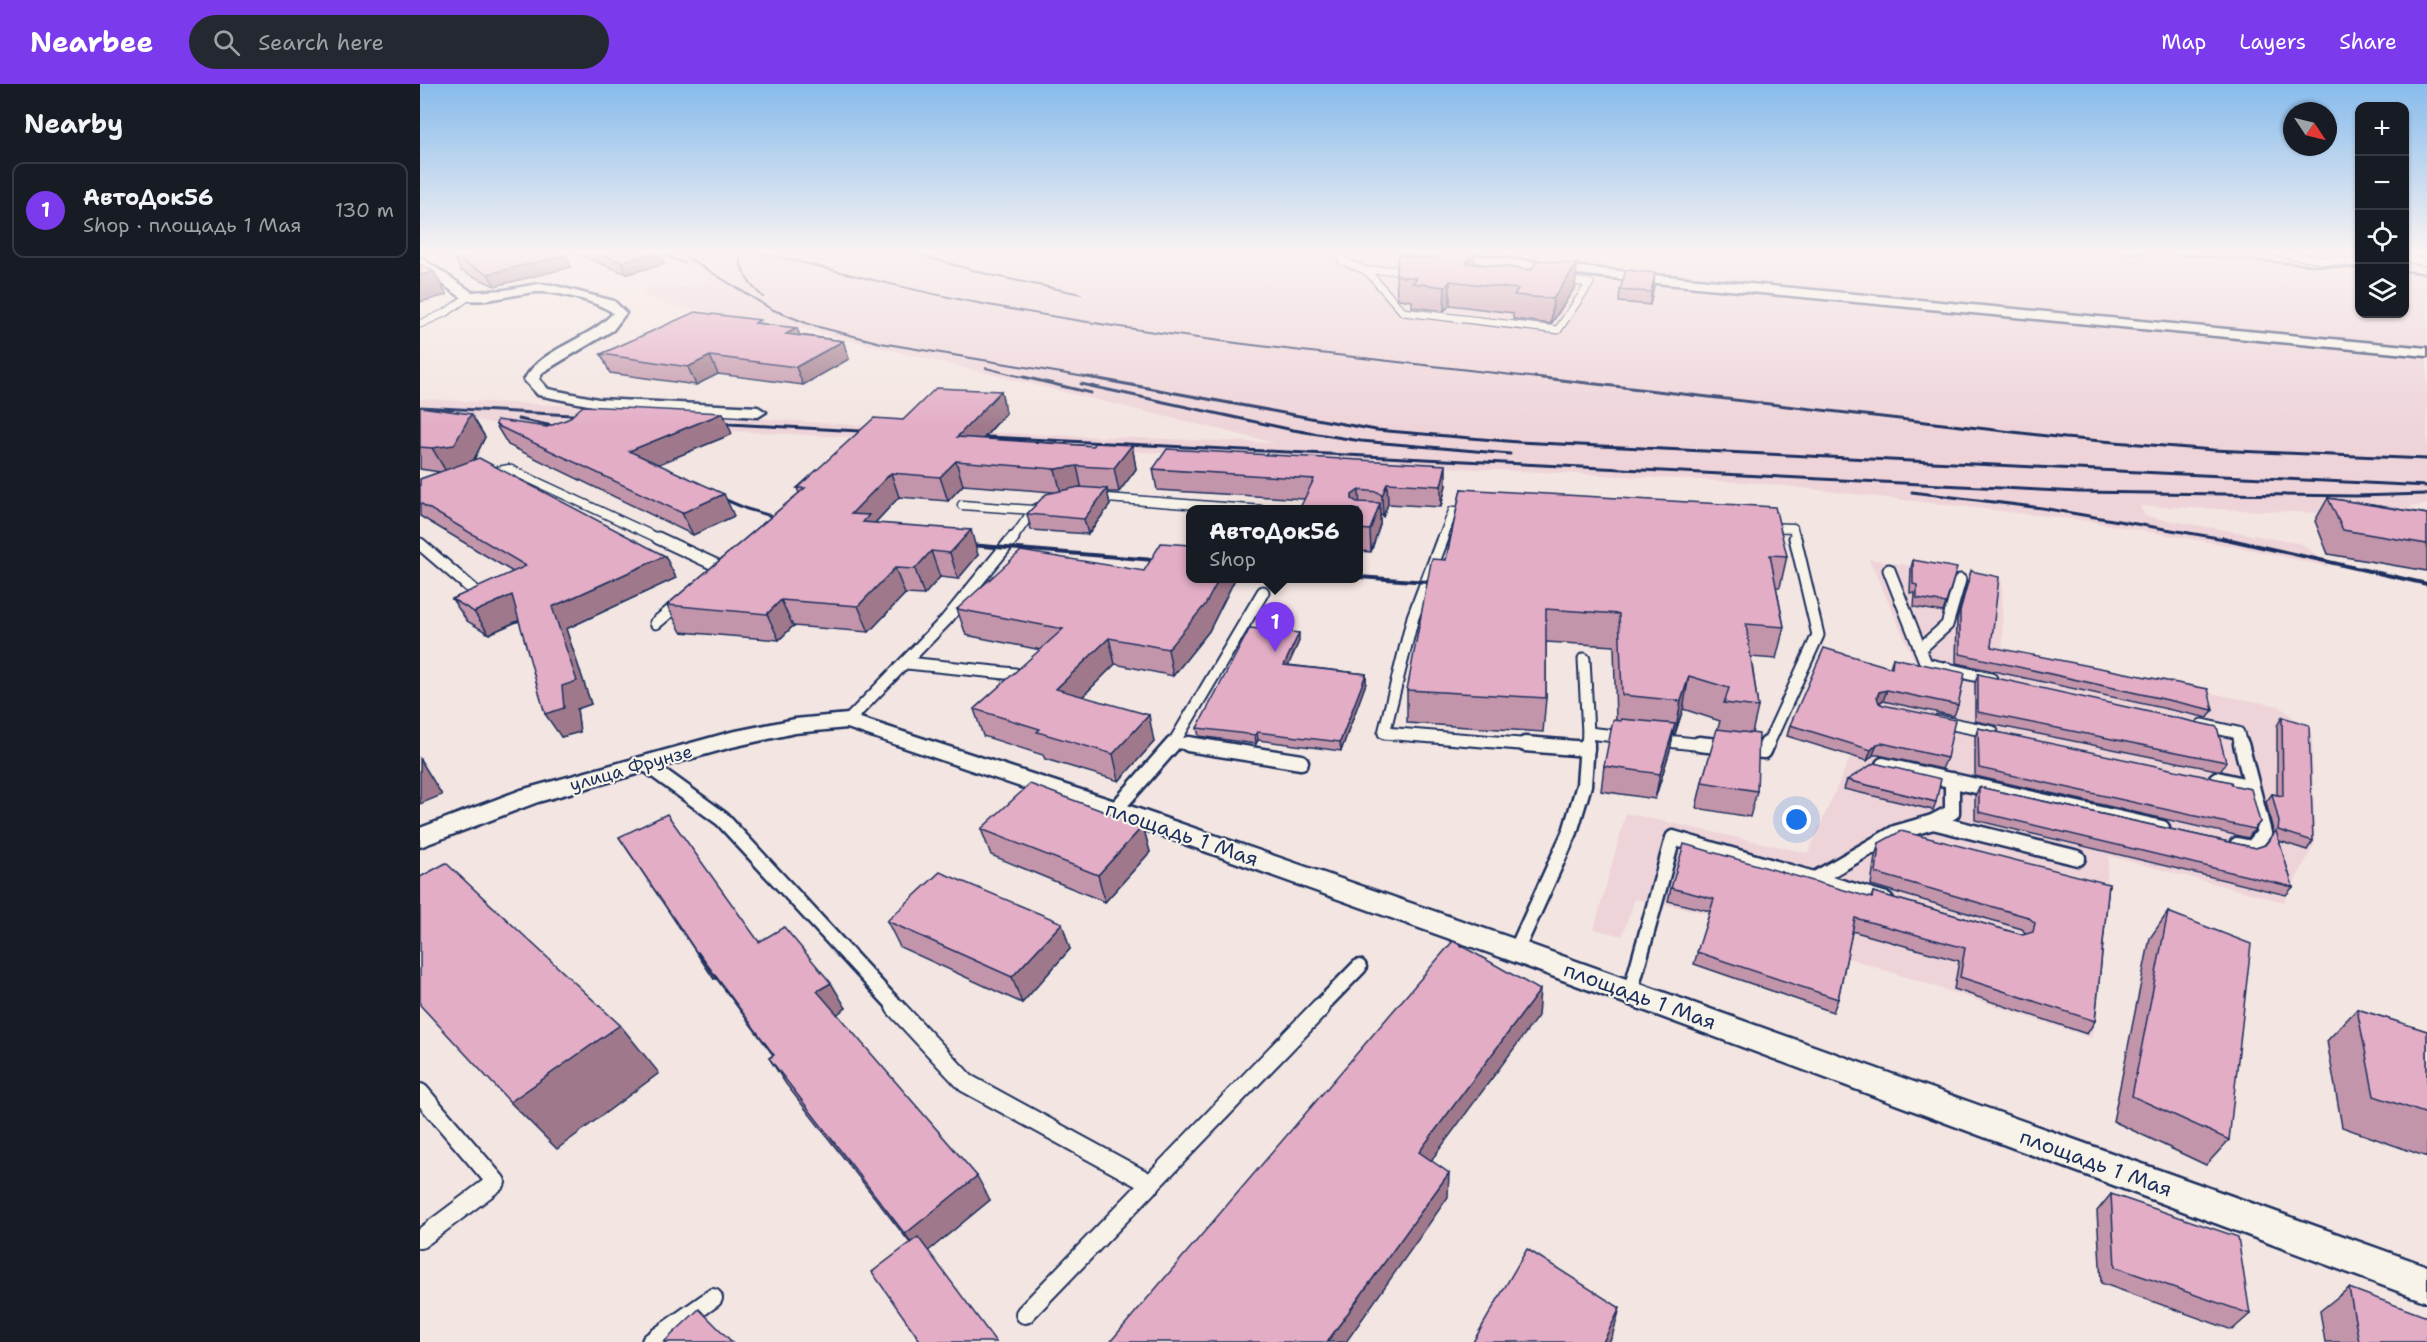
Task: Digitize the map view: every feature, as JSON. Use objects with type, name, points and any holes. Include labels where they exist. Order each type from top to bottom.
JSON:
[{"type":"street","points":[[616,310],[620,313],[608,327],[537,369],[531,380],[543,392],[598,403],[758,412]]},
{"type":"street","points":[[1981,310],[2427,352]]},
{"type":"street","name":"улица Фрунзе","points":[[420,838],[530,796],[731,740],[795,726],[848,721]]},
{"type":"street","name":"площадь 1 Мая","points":[[848,721],[1115,810],[1516,951],[2427,1284]]},
{"type":"lane","points":[[420,324],[450,310]]},
{"type":"lane","points":[[1401,310],[1403,312],[1558,330],[1572,310]]},
{"type":"lane","points":[[476,475],[509,469],[720,567]]},
{"type":"lane","points":[[1082,496],[1198,505]]},
{"type":"lane","points":[[962,505],[1033,510],[1054,500]]},
{"type":"lane","points":[[848,721],[908,663],[1007,548],[1033,510]]},
{"type":"lane","points":[[1488,513],[1453,511],[1413,617],[1384,733],[1587,749]]},
{"type":"lane","points":[[1588,733],[1764,751],[1818,635],[1792,528],[1757,526]]},
{"type":"lane","points":[[420,544],[487,602]]},
{"type":"lane","points":[[1889,570],[1926,664],[2007,682]]},
{"type":"lane","points":[[1920,649],[1947,625],[1960,580]]},
{"type":"lane","points":[[1115,810],[1175,742],[1263,592]]},
{"type":"lane","points":[[656,623],[688,596]]},
{"type":"lane","points":[[1516,951],[1570,832],[1584,785],[1588,733],[1584,658]]},
{"type":"lane","points":[[908,663],[1015,674]]},
{"type":"lane","points":[[1928,719],[2009,736]]},
{"type":"lane","points":[[2192,723],[2238,733],[2264,833],[2252,848],[2229,843]]},
{"type":"lane","points":[[1175,742],[1301,762]]},
{"type":"lane","points":[[646,764],[722,819],[966,1083],[1151,1184]]},
{"type":"lane","points":[[1876,764],[2172,830]]},
{"type":"lane","points":[[2206,777],[2252,787]]},
{"type":"lane","points":[[1815,879],[1895,833],[1934,822],[1952,812],[1952,780]]},
{"type":"lane","points":[[1934,822],[2078,858]]},
{"type":"lane","points":[[1895,833],[1917,839]]},
{"type":"lane","points":[[1630,993],[1673,838],[1905,905]]},
{"type":"lane","points":[[1025,1314],[1359,966]]},
{"type":"lane","points":[[420,1093],[496,1182],[420,1239]]},
{"type":"lane","points":[[651,1342],[713,1298]]},
{"type":"shaded area","points":[[698,310],[2355,310],[2355,318],[2409,318],[2409,310],[2427,310],[2427,505],[2410,506],[2423,517],[2140,506],[2145,516],[2303,544],[2329,567],[2248,549],[2087,521],[1757,483],[592,424],[568,438],[477,420],[420,417],[420,399],[602,407],[924,430],[1275,443],[803,329]]},
{"type":"shaded area","points":[[1869,559],[2002,580],[2003,654],[2279,706],[2312,733],[2315,843],[2284,902],[2109,856],[2092,1038],[1716,915],[1635,899],[1622,936],[1594,929],[1626,813],[1808,853],[1892,662],[1914,660]]},
{"type":"building","points":[[695,312],[760,320],[755,323],[797,328],[786,334],[843,341],[796,367],[710,356],[688,367],[601,354]]},
{"type":"building","points":[[936,388],[1001,391],[957,437],[1093,446],[1094,443],[1132,445],[1114,468],[1077,466],[1055,469],[956,461],[940,477],[891,473],[851,514],[869,515],[863,522],[971,530],[950,553],[931,551],[915,569],[895,568],[858,606],[781,600],[767,614],[667,605],[805,488],[797,488],[874,418],[903,420]]},
{"type":"building","points":[[583,406],[723,413],[629,451],[724,494],[682,513],[496,425],[497,420],[547,427],[568,419]]},
{"type":"building","points":[[420,407],[471,414],[454,445],[420,447]]},
{"type":"building","points":[[1167,449],[1446,465],[1441,486],[1387,483],[1382,496],[1378,492],[1359,490],[1352,495],[1352,499],[1357,502],[1380,503],[1370,530],[1363,529],[1363,505],[1301,505],[1314,479],[1153,469]]},
{"type":"building","points":[[479,458],[665,556],[552,607],[577,681],[562,686],[564,708],[545,714],[512,595],[474,612],[452,599],[526,566],[420,503],[420,479]]},
{"type":"building","points":[[1079,487],[1107,489],[1084,519],[1027,514],[1046,494]]},
{"type":"building","points":[[1461,489],[1775,507],[1787,556],[1770,555],[1784,627],[1746,624],[1758,707],[1724,703],[1729,688],[1689,676],[1681,701],[1622,695],[1619,614],[1546,609],[1546,698],[1407,690],[1431,562],[1432,559],[1446,560]]},
{"type":"building","points":[[2328,498],[2427,514],[2427,544],[2343,530]]},
{"type":"building","points":[[1161,543],[1186,545],[1186,583],[1217,583],[1205,605],[1168,649],[1109,638],[1056,689],[1149,715],[1113,754],[1037,732],[1040,729],[974,709],[1063,629],[957,609],[1021,551],[1144,571]]},
{"type":"building","points":[[1913,560],[1957,568],[1946,603],[1917,598],[1917,585],[1913,584]]},
{"type":"building","points":[[1971,571],[1999,577],[1991,647],[2208,689],[2213,710],[1960,654],[1960,611]]},
{"type":"building","points":[[1250,628],[1299,633],[1284,665],[1366,674],[1340,742],[1257,732],[1255,735],[1197,728]]},
{"type":"building","points":[[1824,648],[1892,668],[1893,658],[1965,673],[1958,705],[1887,690],[1879,692],[1877,697],[1879,703],[1883,705],[1955,720],[1947,758],[1882,743],[1877,744],[1871,750],[1790,725]]},
{"type":"building","points":[[1978,674],[2217,727],[2226,762],[1978,712]]},
{"type":"building","points":[[2282,717],[2309,725],[2313,841],[2278,830],[2279,822],[2272,794],[2283,796]]},
{"type":"building","points":[[1621,719],[1675,724],[1660,774],[1604,766],[1613,720],[1621,721]]},
{"type":"building","points":[[1978,728],[2231,782],[2232,785],[2251,789],[2260,822],[2254,829],[1979,768]]},
{"type":"building","points":[[1717,729],[1759,734],[1757,791],[1702,782]]},
{"type":"building","points":[[1874,763],[1941,779],[1936,802],[1847,780]]},
{"type":"building","points":[[1030,784],[1143,826],[1098,875],[981,829]]},
{"type":"building","points":[[1979,787],[2256,848],[2265,845],[2276,831],[2293,887],[1979,812]]},
{"type":"building","points":[[667,814],[759,942],[784,927],[831,983],[817,991],[977,1176],[905,1234],[769,1058],[774,1055],[697,953],[619,837]]},
{"type":"building","points":[[1901,831],[2109,884],[2095,1021],[1960,977],[1965,948],[1855,918],[1838,999],[1697,952],[1714,899],[1671,888],[1684,844],[1872,898],[1873,892],[2023,935],[2033,932],[2035,923],[2028,917],[1876,873],[1879,843]]},
{"type":"building","points":[[446,863],[620,1025],[510,1102],[420,1005],[420,877]]},
{"type":"building","points":[[940,872],[1062,923],[1012,977],[887,921]]},
{"type":"building","points":[[2168,912],[2251,944],[2229,1140],[2132,1096]]},
{"type":"building","points":[[1453,941],[1540,990],[1419,1152],[1449,1173],[1327,1342],[1110,1342]]},
{"type":"building","points":[[2357,1009],[2427,1031],[2427,1114],[2374,1096]]},
{"type":"building","points":[[2111,1194],[2238,1237],[2250,1314],[2115,1267]]},
{"type":"building","points":[[918,1237],[996,1342],[921,1342],[872,1272]]},
{"type":"building","points":[[1527,1249],[1620,1308],[1603,1342],[1473,1342]]},
{"type":"building","points":[[2349,1288],[2427,1317],[2427,1342],[2359,1342]]},
{"type":"building","points":[[699,1309],[732,1342],[664,1342]]},
{"type":"railway","points":[[773,310],[811,325],[881,343],[1097,379]]},
{"type":"railway","points":[[1015,310],[1191,337],[1548,379]]},
{"type":"railway","points":[[986,368],[1030,379]]},
{"type":"railway","points":[[1024,377],[1091,393]]},
{"type":"railway","points":[[1088,377],[1376,430],[1518,442],[2427,486]]},
{"type":"railway","points":[[1535,377],[2065,438],[2213,450],[2427,459]]},
{"type":"railway","points":[[1081,384],[1293,430],[1361,441],[1510,454]]},
{"type":"railway","points":[[420,407],[591,416]]},
{"type":"railway","points":[[518,419],[568,429]]},
{"type":"railway","points":[[711,423],[878,432]]},
{"type":"railway","points":[[968,436],[2079,492],[2356,496],[2427,494]]},
{"type":"railway","points":[[1912,492],[2042,508],[2230,540]]},
{"type":"railway","points":[[712,494],[747,509],[789,521]]},
{"type":"railway","points":[[2222,538],[2427,584]]},
{"type":"railway","points":[[958,544],[1186,563]]},
{"type":"railway","points":[[1363,577],[1442,583]]},
{"type":"place","name":"АвтоДок56","points":[[1275,652]]}]
